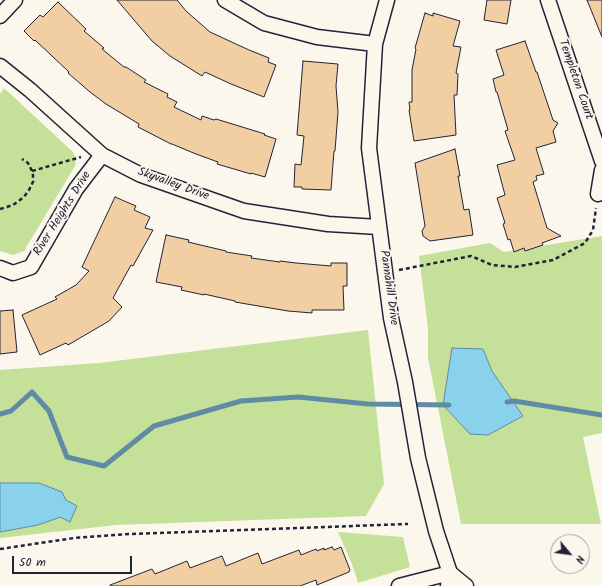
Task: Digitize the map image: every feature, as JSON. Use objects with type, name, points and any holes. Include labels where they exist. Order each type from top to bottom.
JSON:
[{"type":"street","points":[[0,16],[15,0]]},
{"type":"street","points":[[224,0],[264,22],[317,37],[375,44]]},
{"type":"street","name":"Pannahill Drive","points":[[387,0],[375,44],[369,148],[390,318],[405,382],[418,458],[449,579],[466,586]]},
{"type":"street","name":"Templeton Court","points":[[548,0],[602,161]]},
{"type":"street","name":"Skyvalley Drive","points":[[0,66],[30,90],[102,154],[141,175],[244,211],[328,224],[379,227]]},
{"type":"street","name":"River Heights Drive","points":[[0,268],[13,273],[31,267],[76,189],[102,154]]},
{"type":"street","points":[[598,194],[602,170]]},
{"type":"street","points":[[399,586],[449,579]]},
{"type":"path","points":[[32,171],[81,157],[102,154]]},
{"type":"path","points":[[0,209],[13,205],[24,197],[33,182],[32,171],[28,163],[22,159]]},
{"type":"path","points":[[385,272],[471,256],[492,265],[515,267],[553,260],[585,243],[593,230],[598,194]]},
{"type":"path","points":[[0,549],[74,538],[130,534],[408,524]]},
{"type":"green space","points":[[4,88],[72,151],[76,161],[75,166],[24,251],[13,255],[0,251],[0,94]]},
{"type":"green space","points":[[602,236],[602,433],[583,437],[601,524],[461,524],[428,358],[428,329],[419,256],[490,243],[504,252]]},
{"type":"green space","points":[[368,330],[384,484],[366,516],[116,525],[0,538],[0,370],[99,363]]},
{"type":"green space","points":[[338,532],[403,537],[410,567],[358,583],[352,564]]},
{"type":"water","points":[[452,348],[483,349],[492,371],[523,416],[488,435],[470,434],[443,405]]},
{"type":"water","points":[[0,483],[39,483],[62,492],[66,500],[77,506],[70,522],[60,517],[38,525],[0,532]]},
{"type":"building","points":[[117,0],[177,0],[186,11],[210,32],[269,58],[268,62],[276,65],[264,97],[205,72],[202,76],[170,56],[152,41]]},
{"type":"building","points":[[487,0],[511,0],[507,24],[484,20]]},
{"type":"building","points":[[587,0],[602,0],[602,37]]},
{"type":"building","points":[[58,2],[86,29],[84,31],[104,48],[102,49],[124,67],[146,80],[144,82],[168,94],[167,97],[177,102],[174,107],[201,120],[202,116],[214,120],[216,119],[265,134],[264,135],[276,139],[265,177],[217,164],[218,162],[171,144],[138,127],[139,124],[106,104],[90,92],[24,31],[40,15],[43,17]]},
{"type":"building","points":[[425,13],[433,16],[433,13],[460,21],[453,46],[461,47],[456,73],[458,74],[457,95],[454,95],[456,135],[414,141],[409,102],[412,102],[412,70],[415,48]]},
{"type":"building","points":[[525,41],[553,120],[558,123],[553,131],[556,142],[536,148],[544,174],[536,176],[537,180],[533,182],[547,228],[561,236],[542,243],[543,245],[525,251],[524,248],[514,252],[510,239],[508,240],[503,224],[505,223],[497,198],[505,195],[497,165],[515,160],[505,131],[508,130],[493,79],[504,75],[496,50]]},
{"type":"building","points":[[303,61],[338,64],[336,86],[338,112],[331,190],[302,189],[302,187],[294,187],[295,164],[301,165],[304,136],[297,135]]},
{"type":"building","points":[[455,149],[464,210],[469,209],[473,235],[430,241],[423,236],[422,231],[425,226],[415,163]]},
{"type":"building","points":[[115,197],[136,206],[134,210],[150,217],[145,228],[153,230],[133,266],[131,265],[113,298],[122,307],[109,321],[68,345],[66,343],[40,355],[22,315],[57,299],[55,297],[76,285],[89,271],[82,267]]},
{"type":"building","points":[[166,235],[189,240],[188,242],[226,252],[252,256],[251,258],[331,266],[331,263],[347,263],[347,286],[343,286],[344,310],[312,310],[312,313],[288,311],[235,302],[181,290],[182,287],[156,282]]},
{"type":"building","points":[[13,310],[17,352],[0,354],[0,311]]},
{"type":"building","points":[[332,547],[334,550],[341,547],[350,570],[349,572],[317,585],[316,580],[300,586],[110,586],[152,569],[155,574],[187,561],[190,568],[222,556],[226,566],[258,553],[262,564],[299,550],[301,555],[316,549],[317,551]]},
{"type":"waterway","points":[[0,414],[11,411],[32,392],[49,411],[67,457],[104,466],[154,426],[241,401],[298,397],[368,404],[449,405]]},
{"type":"waterway","points":[[507,402],[514,401],[602,415]]}]
